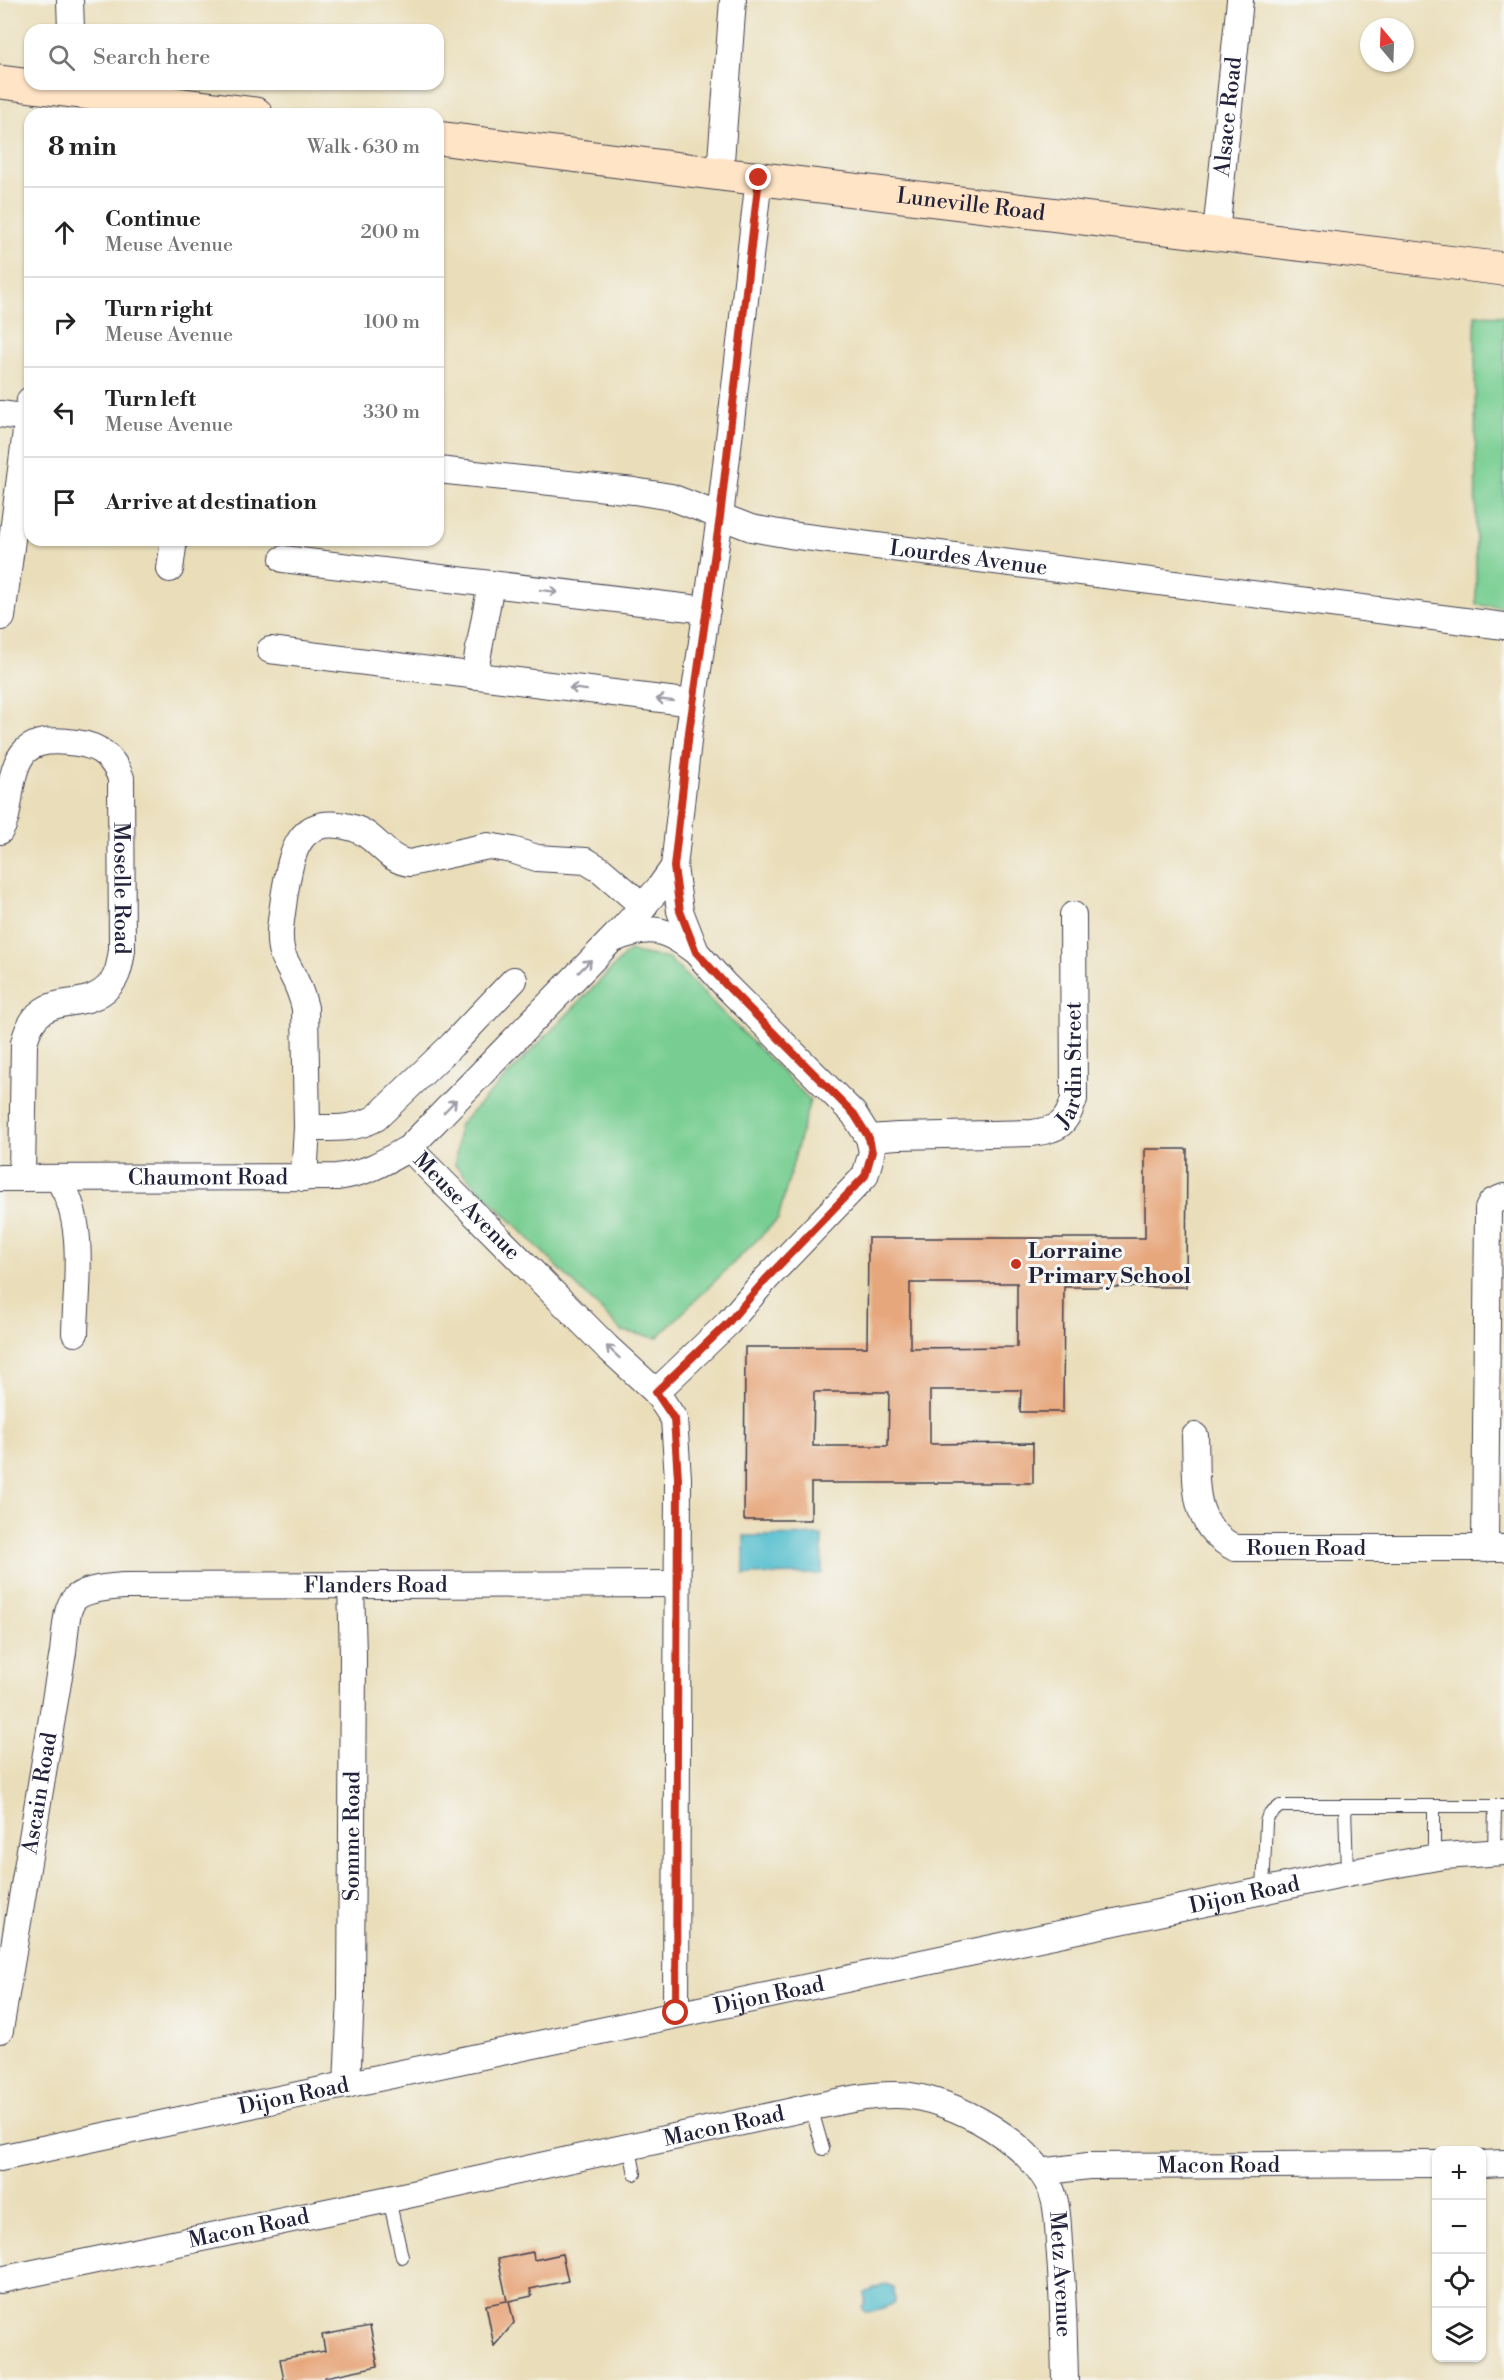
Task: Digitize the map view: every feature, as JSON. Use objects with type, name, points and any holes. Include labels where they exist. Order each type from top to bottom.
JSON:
[{"type":"street","points":[[70,0],[71,24]]},
{"type":"street","points":[[720,174],[733,0]]},
{"type":"street","name":"Alsace Road","points":[[1216,233],[1240,0]]},
{"type":"street","points":[[0,82],[24,84]]},
{"type":"street","points":[[92,90],[206,108]]},
{"type":"street","name":"Luneville Road","points":[[444,139],[1504,269]]},
{"type":"street","name":"Meuse Avenue","points":[[696,952],[680,911],[674,867],[693,703],[720,517],[759,178]]},
{"type":"street","points":[[0,414],[24,412]]},
{"type":"street","points":[[2,617],[24,450]]},
{"type":"street","name":"Lourdes Avenue","points":[[444,471],[671,497],[751,528],[790,535],[1504,626]]},
{"type":"street","points":[[170,569],[173,546]]},
{"type":"street","points":[[283,560],[707,609]]},
{"type":"street","points":[[474,676],[491,584]]},
{"type":"street","points":[[270,650],[693,703]]},
{"type":"street","name":"Moselle Road","points":[[0,831],[7,816],[13,771],[24,752],[33,744],[64,741],[80,743],[96,747],[115,763],[121,778],[122,950],[119,969],[112,984],[104,991],[93,997],[51,1006],[39,1013],[27,1030],[11,1178]]},
{"type":"street","points":[[304,1178],[307,1128],[305,1008],[300,991],[282,954],[280,943],[289,863],[304,834],[312,827],[331,825],[353,828],[366,833],[400,862],[410,863],[488,846],[512,850],[537,858],[586,861],[601,870],[644,907]]},
{"type":"street","name":"Meuse Avenue","points":[[674,867],[644,907],[409,1148],[607,1347],[656,1392],[674,1419],[678,1478],[676,2013]]},
{"type":"street","name":"Jardin Street","points":[[869,1138],[1032,1134],[1051,1130],[1062,1124],[1070,1113],[1074,1099],[1073,915]]},
{"type":"street","name":"Meuse Avenue","points":[[611,940],[643,929],[662,930],[696,952],[854,1114],[869,1138]]},
{"type":"street","points":[[307,1128],[347,1128],[376,1118],[452,1045],[514,980]]},
{"type":"street","points":[[656,1392],[728,1323],[765,1280],[865,1176],[872,1152],[869,1138]]},
{"type":"street","name":"Chaumont Road","points":[[11,1178],[337,1177],[365,1172],[409,1148]]},
{"type":"street","points":[[58,1179],[67,1192],[74,1219],[75,1333]]},
{"type":"street","points":[[1495,1549],[1488,1209],[1492,1202],[1504,1197]]},
{"type":"street","name":"Rouen Road","points":[[1195,1436],[1198,1497],[1204,1522],[1222,1541],[1235,1548],[1495,1549]]},
{"type":"street","name":"Flanders Road","points":[[78,1594],[96,1588],[123,1586],[676,1584]]},
{"type":"street","name":"Somme Road","points":[[346,2085],[351,1973],[353,1667],[351,1586]]},
{"type":"street","name":"Ascain Road","points":[[0,2031],[63,1653],[68,1608],[78,1594]]},
{"type":"street","name":"Dijon Road","points":[[0,2158],[676,2013],[1347,1873],[1434,1858],[1499,1852]]},
{"type":"street","name":"Macon Road","points":[[0,2280],[389,2199],[811,2107],[898,2094],[927,2098],[953,2107],[996,2130],[1027,2156],[1041,2172],[1088,2166],[1432,2164]]},
{"type":"street","points":[[1486,2164],[1504,2163]]},
{"type":"street","name":"Metz Avenue","points":[[1041,2172],[1055,2201],[1062,2278],[1065,2380]]},
{"type":"lane","points":[[1263,1891],[1268,1816],[1280,1806],[1500,1806],[1499,1852]]},
{"type":"lane","points":[[1345,1806],[1347,1873]]},
{"type":"lane","points":[[1434,1806],[1434,1858]]},
{"type":"lane","points":[[811,2107],[823,2149]]},
{"type":"lane","points":[[629,2145],[635,2174]]},
{"type":"lane","points":[[389,2199],[402,2257]]},
{"type":"green space","points":[[1475,315],[1504,316],[1504,607],[1476,605]]},
{"type":"green space","points":[[629,951],[669,959],[810,1100],[778,1219],[657,1338],[622,1331],[455,1165],[459,1125]]},
{"type":"water","points":[[822,1535],[822,1574],[744,1575],[744,1536]]},
{"type":"water","points":[[886,2284],[894,2287],[895,2303],[873,2312],[865,2312],[862,2307],[865,2304],[865,2293]]},
{"type":"building","points":[[1145,1149],[1187,1149],[1186,1287],[1064,1287],[1063,1412],[1020,1412],[1021,1390],[930,1390],[930,1444],[1033,1443],[1033,1483],[811,1483],[811,1520],[744,1520],[745,1347],[867,1347],[868,1238],[1145,1238]],"holes":[[[910,1283],[1017,1283],[1017,1347],[910,1348]],[[814,1392],[889,1392],[888,1446],[813,1446]]]},
{"type":"building","points":[[533,2252],[534,2260],[562,2254],[568,2281],[530,2289],[532,2296],[509,2301],[514,2323],[494,2346],[486,2305],[507,2301],[498,2259]]},
{"type":"building","points":[[370,2326],[378,2366],[325,2377],[325,2380],[284,2380],[280,2359],[325,2351],[322,2335]]},
{"type":"place","name":"Lorraine Primary School","points":[[1016,1264]]},
{"type":"route","points":[[676,2013],[678,1478],[674,1419],[656,1392],[728,1323],[765,1280],[865,1176],[872,1152],[869,1138],[854,1114],[696,952],[680,911],[676,888],[674,867],[689,732],[720,517],[759,178]]}]
